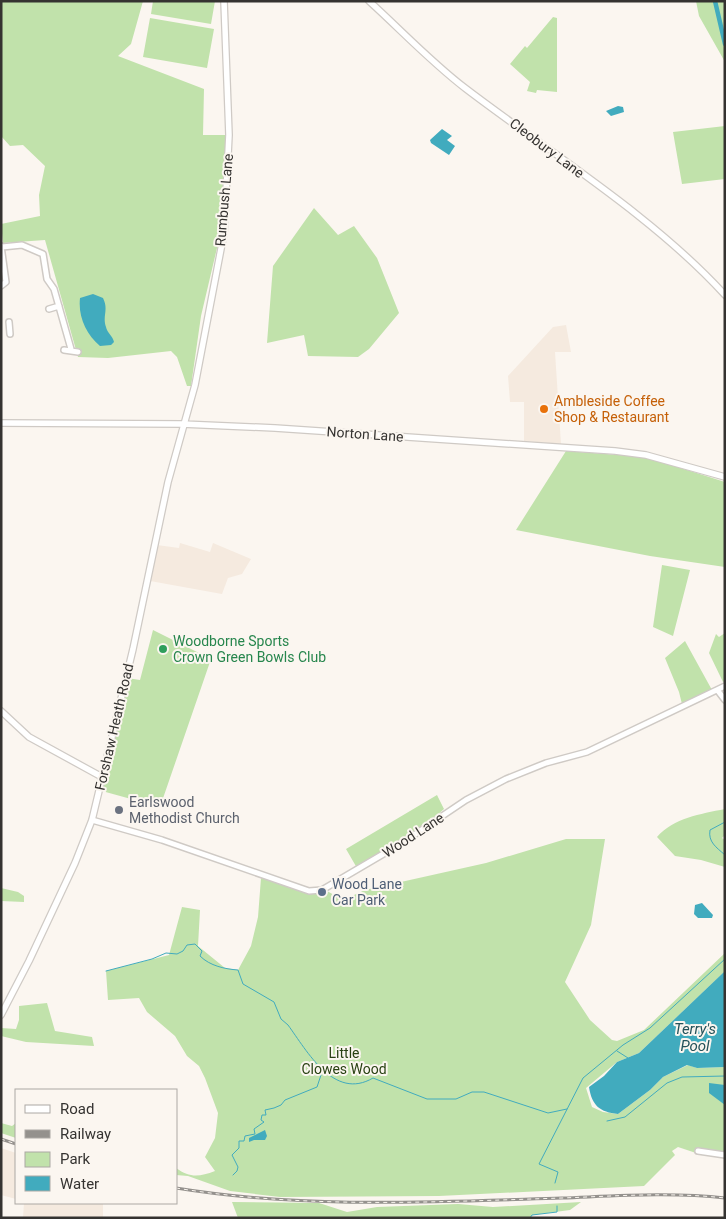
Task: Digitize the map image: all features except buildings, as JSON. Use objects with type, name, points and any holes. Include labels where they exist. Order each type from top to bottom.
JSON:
[{"type":"street","name":"Rumbush Lane","points":[[182,424],[195,385],[224,233],[229,135],[224,1]]},
{"type":"street","name":"Cleobury Lane","points":[[369,1],[464,87],[662,236],[706,274],[725,295]]},
{"type":"street","points":[[1,286],[6,282],[1,247],[22,245],[42,254],[47,279],[54,289],[71,350]]},
{"type":"street","points":[[48,309],[59,306]]},
{"type":"street","points":[[1,328],[9,328]]},
{"type":"street","points":[[64,350],[78,352]]},
{"type":"street","name":"Norton Lane","points":[[1,423],[182,424],[322,431],[615,451],[646,455],[725,477]]},
{"type":"street","name":"Forshaw Heath Road","points":[[1,1014],[29,961],[75,863],[92,820],[182,424]]},
{"type":"street","name":"Wood Lane","points":[[92,820],[162,840],[310,891],[322,890],[402,843],[466,800],[506,779],[546,763],[588,752],[725,686]]},
{"type":"street","points":[[718,691],[725,700]]},
{"type":"street","points":[[1,711],[29,737],[102,777]]},
{"type":"street","points":[[698,1151],[725,1155]]},
{"type":"shaded area","points":[[566,325],[571,352],[555,352],[561,444],[524,441],[524,402],[510,402],[508,376],[553,327]]},
{"type":"shaded area","points":[[180,543],[210,552],[213,543],[251,559],[242,574],[228,578],[222,594],[150,581],[157,545],[179,548]]},
{"type":"shaded area","points":[[1,1148],[15,1153],[15,1199],[1,1195]]},
{"type":"shaded area","points":[[24,1204],[103,1204],[103,1218],[23,1218]]},
{"type":"green space","points":[[1,1],[143,1],[131,44],[118,56],[204,89],[203,135],[226,135],[221,231],[201,316],[191,386],[187,386],[177,357],[171,351],[108,358],[78,357],[45,240],[3,243],[1,224],[40,216],[39,195],[45,166],[23,145],[10,146],[1,136]]},
{"type":"green space","points":[[153,1],[215,1],[211,24],[151,14]]},
{"type":"green space","points":[[696,1],[725,1],[725,62],[699,16]]},
{"type":"green space","points":[[553,17],[557,18],[557,92],[537,90],[536,93],[527,91],[530,82],[510,64],[525,46],[527,48]]},
{"type":"green space","points":[[150,18],[214,29],[207,68],[143,57]]},
{"type":"green space","points":[[725,126],[725,179],[682,184],[673,132]]},
{"type":"green space","points":[[314,208],[338,235],[354,226],[377,258],[399,313],[369,349],[358,357],[308,356],[304,335],[267,343],[273,266]]},
{"type":"green space","points":[[566,451],[646,457],[725,482],[725,567],[650,556],[516,530]]},
{"type":"green space","points":[[662,565],[690,570],[673,636],[653,627]]},
{"type":"green space","points":[[153,630],[211,659],[160,807],[102,791],[127,678],[140,680]]},
{"type":"green space","points":[[725,633],[725,681],[723,682],[709,653],[716,634],[719,637]]},
{"type":"green space","points":[[685,641],[712,690],[682,704],[665,658]]},
{"type":"green space","points":[[437,795],[444,809],[429,822],[357,868],[346,849]]},
{"type":"green space","points":[[725,809],[725,835],[722,838],[725,840],[725,867],[701,860],[675,856],[657,837],[679,821]]},
{"type":"green space","name":"Little Clowes Wood","points":[[566,839],[605,839],[591,925],[565,982],[590,1020],[612,1040],[617,1041],[644,1030],[725,953],[725,971],[722,974],[639,1053],[617,1062],[586,1088],[592,1107],[603,1112],[618,1114],[650,1090],[663,1077],[688,1065],[697,1068],[725,1067],[725,1153],[700,1150],[699,1154],[678,1147],[672,1151],[675,1155],[644,1186],[439,1196],[280,1197],[230,1191],[188,1176],[178,1175],[178,1169],[195,1176],[215,1171],[205,1157],[215,1138],[218,1113],[199,1066],[187,1056],[175,1036],[147,1012],[139,998],[108,1000],[106,971],[169,955],[182,907],[200,910],[198,946],[225,968],[238,970],[251,946],[258,917],[261,878],[310,893],[327,891],[343,900],[365,890],[486,863]]},
{"type":"green space","points":[[1,888],[18,892],[24,896],[24,902],[1,901]]},
{"type":"green space","points":[[47,1003],[55,1031],[92,1037],[94,1046],[26,1042],[1,1036],[1,1028],[16,1029],[19,1020],[19,1006]]},
{"type":"green space","points":[[1,1123],[12,1126],[15,1124],[15,1138],[1,1133]]},
{"type":"green space","points":[[232,1202],[319,1203],[347,1212],[377,1207],[458,1204],[493,1207],[581,1202],[570,1210],[532,1215],[530,1218],[238,1218]]},
{"type":"water","points":[[618,106],[623,107],[624,112],[611,116],[606,111]]},
{"type":"water","points":[[442,129],[452,136],[447,140],[455,146],[449,155],[431,143],[430,140]]},
{"type":"water","points":[[93,294],[103,298],[105,302],[105,323],[114,342],[111,345],[100,346],[84,325],[80,312],[80,298]]},
{"type":"water","points":[[702,903],[713,915],[712,918],[698,918],[694,914],[695,905]]},
{"type":"water","name":"Terry's Pool","points":[[725,971],[725,1067],[697,1068],[687,1065],[663,1077],[650,1090],[618,1114],[606,1112],[598,1107],[592,1099],[589,1087],[604,1076],[617,1062],[639,1053]]},
{"type":"water","points":[[709,1083],[725,1085],[725,1105],[709,1093]]},
{"type":"water","points":[[265,1130],[267,1136],[265,1140],[249,1142],[249,1138]]},
{"type":"waterway","points":[[715,1],[725,44]]},
{"type":"waterway","points":[[725,822],[710,830],[710,838],[713,844],[725,855]]},
{"type":"waterway","points":[[106,971],[152,959],[166,953],[177,954],[183,951],[187,945],[195,944],[202,951],[200,956],[208,962],[228,969],[238,970],[243,984],[274,1002],[281,1019],[288,1025],[313,1059],[334,1078],[346,1083],[359,1083],[373,1078],[427,1099],[456,1099],[472,1092],[484,1092],[548,1113],[567,1109]]},
{"type":"waterway","points":[[555,1183],[558,1172],[539,1164],[583,1078],[623,1045],[650,1028],[725,959]]},
{"type":"waterway","points":[[617,1051],[628,1058]]},
{"type":"waterway","points":[[233,1175],[238,1167],[232,1155],[239,1148],[239,1141],[244,1141],[245,1136],[255,1134],[254,1129],[264,1122],[261,1120],[262,1115],[266,1115],[265,1110],[281,1105],[285,1100],[317,1087],[322,1072]]},
{"type":"waterway","points":[[607,1121],[625,1117],[667,1083],[682,1077],[725,1076]]},
{"type":"waterway","points":[[530,1218],[532,1215],[557,1212],[557,1206]]},
{"type":"railway","points":[[1,1139],[15,1144]]},
{"type":"railway","points":[[178,1188],[272,1199],[369,1202],[644,1195],[725,1198]]},
{"type":"place","name":"Ambleside Coffee Shop & Restaurant","points":[[544,409]]},
{"type":"place","name":"Woodborne Sports Crown Green Bowls Club","points":[[163,649]]},
{"type":"place","name":"Earlswood Methodist Church","points":[[119,810]]},
{"type":"place","name":"Wood Lane Car Park","points":[[322,892]]}]
